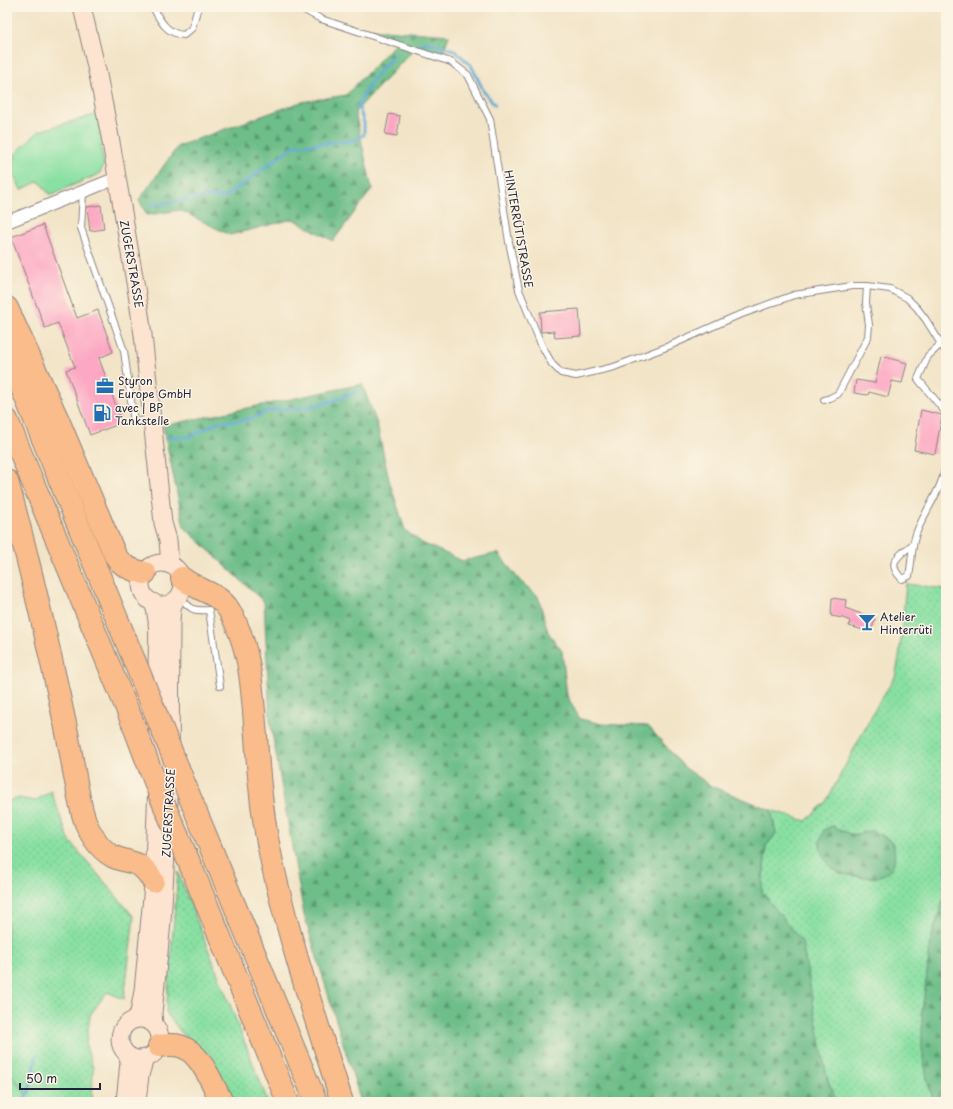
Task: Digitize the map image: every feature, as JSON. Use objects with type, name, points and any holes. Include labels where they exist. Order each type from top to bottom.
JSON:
[{"type":"highway","points":[[7,308],[58,420],[115,555],[121,564],[168,580],[193,586],[213,594],[223,602],[233,618],[246,652],[252,677],[261,796],[272,860],[294,943],[342,1102]]},
{"type":"highway","points":[[7,352],[316,1102]]},
{"type":"highway","points":[[7,420],[132,721],[160,795],[288,1102]]},
{"type":"highway","points":[[7,481],[45,629],[65,721],[80,805],[85,820],[91,834],[99,846],[114,857],[140,865],[146,870],[153,881]]},
{"type":"highway","points":[[152,1052],[175,1045],[186,1048],[192,1052],[203,1066],[222,1102]]},
{"type":"main road","name":"ZUGERSTRASSE","points":[[82,7],[98,76],[140,316],[162,523],[168,540],[168,580],[172,608],[170,784],[162,922],[153,1013],[154,1024],[160,1037],[140,1075],[137,1102]]},
{"type":"main road","name":"ZUGERSTRASSE","points":[[136,1018],[139,1014],[143,991],[153,881],[157,799],[158,679],[156,618],[152,602],[143,592],[142,579],[168,580]]},
{"type":"main road","points":[[152,602],[164,605],[168,580]]},
{"type":"main road","points":[[125,1102],[129,1062],[128,1056],[120,1046],[120,1034],[125,1024],[136,1018],[146,1019],[154,1024]]},
{"type":"main road","points":[[128,1056],[139,1059],[152,1052]]},
{"type":"street","points":[[7,222],[117,178]]},
{"type":"lane","points":[[153,7],[158,18],[170,31],[184,35],[192,28],[198,7]]},
{"type":"lane","name":"HINTERRÜTISTRASSE","points":[[299,7],[320,19],[451,62],[468,75],[490,119],[509,242],[519,290],[541,344],[552,364],[561,373],[576,376],[614,367],[669,346],[734,317],[794,295],[839,287],[867,286],[890,289],[907,298],[917,308],[946,352]]},
{"type":"lane","points":[[82,192],[81,228],[124,351],[134,422],[152,419]]},
{"type":"lane","points":[[824,400],[838,394],[868,337],[869,325],[866,303],[867,286]]},
{"type":"lane","points":[[940,344],[928,356],[918,379],[946,413],[946,415]]},
{"type":"lane","points":[[912,544],[895,559],[893,564],[896,573],[902,578],[909,576],[912,564],[912,544],[944,477],[946,465]]},
{"type":"lane","points":[[168,580],[191,609],[197,611],[209,610],[220,686]]},
{"type":"green space","points":[[371,29],[449,35],[444,51],[415,48],[355,112],[372,189],[333,241],[293,219],[230,235],[180,210],[147,215],[139,200],[178,146],[301,102],[346,95],[398,41]]},
{"type":"green space","points":[[98,114],[104,144],[101,146],[104,165],[99,174],[50,195],[39,181],[21,190],[12,171],[16,153],[39,131]]},
{"type":"green space","points":[[362,384],[377,424],[389,480],[405,530],[422,543],[463,561],[498,553],[520,581],[538,596],[548,632],[562,651],[567,696],[580,719],[602,724],[648,726],[684,767],[711,786],[771,810],[776,833],[766,846],[762,892],[802,942],[827,1078],[837,1102],[361,1102],[304,915],[270,720],[264,602],[184,527],[163,426]]},
{"type":"green space","points":[[906,584],[946,589],[946,891],[931,940],[927,1079],[934,1102],[837,1102],[827,1078],[762,892],[766,846],[776,833],[771,810],[806,821],[826,802],[879,702],[895,677],[899,658]],"holes":[[[832,826],[852,835],[873,831],[876,878],[860,877],[838,872]]]},
{"type":"green space","points":[[51,791],[69,840],[134,917],[124,999],[107,992],[90,1015],[86,1046],[93,1068],[92,1102],[20,1102],[27,1096],[10,1072],[7,1073],[7,801],[19,798],[35,801]]},
{"type":"green space","points":[[832,826],[852,835],[873,831],[892,841],[895,860],[892,867],[888,872],[875,877],[847,875],[835,870],[824,857],[820,849],[820,843],[824,830]]},
{"type":"green space","points":[[178,872],[268,1102],[235,1102],[210,1055],[186,1039],[166,1012]]},
{"type":"green space","points":[[946,891],[946,1102],[934,1102],[927,1079],[922,1049],[922,1013],[931,940]]},
{"type":"green space","points":[[10,1072],[27,1096],[20,1102],[7,1102],[7,1073]]},
{"type":"building","points":[[389,114],[400,116],[397,136],[385,134]]},
{"type":"building","points":[[101,205],[104,229],[90,231],[87,207]]},
{"type":"building","points":[[43,225],[77,318],[98,310],[113,352],[99,358],[122,423],[90,435],[66,370],[75,367],[58,323],[45,328],[11,237]]},
{"type":"building","points":[[579,309],[581,336],[555,338],[554,331],[541,332],[540,312]]},
{"type":"building","points":[[881,356],[907,363],[902,383],[892,381],[888,397],[869,392],[868,395],[854,393],[856,380],[875,383]]},
{"type":"building","points":[[921,410],[942,415],[935,454],[914,450]]},
{"type":"building","points":[[832,598],[846,600],[845,608],[875,619],[871,632],[849,626],[850,621],[843,618],[831,616]]},
{"type":"waterway","points":[[418,44],[431,43],[454,50],[471,65],[484,92],[495,105]]},
{"type":"waterway","points":[[151,205],[203,197],[225,197],[294,146],[354,140],[364,135],[364,123],[358,105],[373,79],[394,55]]},
{"type":"waterway","points":[[168,437],[190,437],[218,422],[239,421],[252,418],[268,411],[316,406],[358,392]]},
{"type":"waterway","points":[[22,1102],[29,1092],[37,1055]]},
{"type":"place","name":"Styron Europe GmbH","points":[[105,386]]},
{"type":"place","name":"avec | BP Tankstelle","points":[[102,413]]},
{"type":"place","name":"Atelier Hinterrüti","points":[[867,622]]}]
